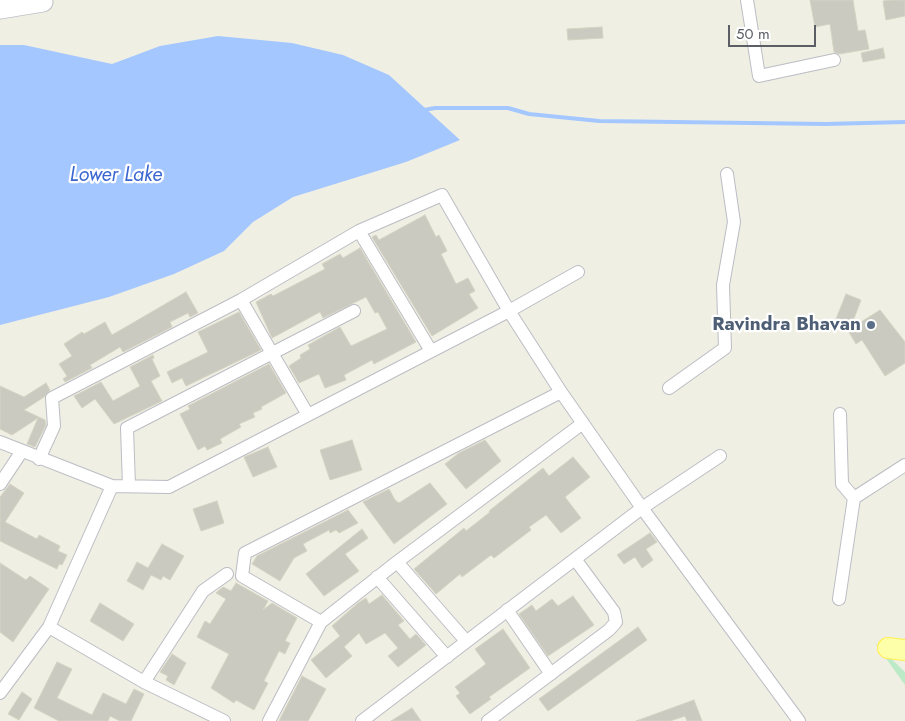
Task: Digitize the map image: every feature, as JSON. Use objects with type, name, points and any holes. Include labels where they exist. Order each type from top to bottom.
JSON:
[{"type":"street","points":[[747,0],[759,76],[834,60]]},
{"type":"street","points":[[0,9],[44,2]]},
{"type":"street","points":[[670,388],[725,348],[723,285],[734,222],[727,174]]},
{"type":"street","points":[[39,458],[54,426],[52,398],[241,300],[359,231],[442,195],[509,311],[561,392],[642,508],[799,721]]},
{"type":"street","points":[[359,231],[431,351]]},
{"type":"street","points":[[0,442],[112,486],[169,487],[509,311],[578,272]]},
{"type":"street","points":[[241,300],[308,415]]},
{"type":"street","points":[[129,486],[127,428],[354,311]]},
{"type":"street","points":[[321,622],[242,576],[245,553],[561,392]]},
{"type":"street","points":[[840,414],[842,484],[854,498]]},
{"type":"street","points":[[269,721],[321,622],[377,577],[583,423]]},
{"type":"street","points":[[0,484],[22,451]]},
{"type":"street","points":[[362,721],[642,508],[720,456]]},
{"type":"street","points":[[839,599],[854,498],[905,465]]},
{"type":"street","points":[[0,693],[48,627],[112,486]]},
{"type":"street","points":[[488,721],[609,630],[616,622],[614,612],[575,559]]},
{"type":"street","points":[[397,562],[466,641]]},
{"type":"street","points":[[144,682],[203,591],[227,574]]},
{"type":"street","points":[[377,577],[447,657]]},
{"type":"street","points":[[507,610],[551,674]]},
{"type":"street","points":[[48,627],[144,682],[224,721]]},
{"type":"green space","points":[[875,643],[905,672],[905,685]]},
{"type":"water","name":"Lower Lake","points":[[218,36],[292,43],[343,55],[389,75],[460,140],[406,162],[293,197],[253,222],[224,251],[174,274],[109,297],[0,325],[0,45],[24,45],[112,64],[160,46]]},
{"type":"building","points":[[810,0],[853,0],[858,31],[865,30],[869,49],[839,54],[834,52],[830,24],[815,27]]},
{"type":"building","points":[[905,0],[905,16],[886,20],[883,1]]},
{"type":"building","points":[[602,27],[603,38],[568,40],[567,29]]},
{"type":"building","points":[[883,48],[885,58],[863,62],[861,53]]},
{"type":"building","points":[[425,215],[436,237],[439,235],[447,251],[441,254],[456,284],[468,278],[475,291],[469,294],[478,308],[432,336],[372,237],[376,235],[379,240]]},
{"type":"building","points":[[360,248],[416,342],[374,364],[372,360],[344,375],[346,380],[325,388],[319,374],[299,383],[289,366],[301,358],[300,355],[310,349],[308,345],[340,327],[351,346],[387,329],[378,312],[375,313],[366,297],[323,318],[320,312],[272,338],[256,302],[271,294],[273,296],[325,269],[322,264],[340,254],[343,258]]},
{"type":"building","points":[[186,292],[198,313],[190,317],[188,313],[170,322],[172,327],[123,352],[120,347],[90,365],[92,368],[65,382],[63,379],[67,376],[59,364],[72,356],[64,344],[82,332],[84,334],[105,322],[112,335]]},
{"type":"building","points":[[846,294],[861,300],[850,329],[880,310],[905,342],[905,363],[885,376],[862,340],[856,344],[843,322],[836,319]]},
{"type":"building","points":[[239,312],[261,350],[186,386],[182,378],[172,383],[167,372],[208,352],[198,332]]},
{"type":"building","points":[[153,355],[154,358],[152,359],[160,376],[151,381],[162,401],[114,424],[95,399],[82,408],[74,396],[101,382],[113,401],[140,386],[130,367]]},
{"type":"building","points":[[269,364],[286,393],[253,413],[255,417],[239,424],[241,427],[220,439],[222,443],[207,450],[205,446],[198,450],[180,414],[190,409],[188,406]]},
{"type":"building","points":[[46,383],[50,390],[44,397],[24,410],[45,420],[46,425],[35,447],[27,444],[38,418],[12,435],[0,429],[0,386],[24,397]]},
{"type":"building","points":[[352,440],[362,470],[330,480],[320,450]]},
{"type":"building","points":[[485,440],[501,461],[466,489],[445,464],[459,453]]},
{"type":"building","points":[[268,447],[277,467],[253,477],[244,457]]},
{"type":"building","points":[[573,457],[590,477],[565,497],[581,518],[561,533],[546,515],[529,527],[531,530],[494,558],[491,555],[462,577],[460,574],[436,594],[414,569],[464,528],[466,531],[543,468],[549,476]]},
{"type":"building","points":[[430,483],[447,504],[394,544],[363,502],[389,489],[395,500],[399,503]]},
{"type":"building","points":[[10,484],[24,493],[5,522],[37,539],[39,535],[60,546],[58,551],[67,555],[62,565],[59,564],[57,569],[0,541],[0,497]]},
{"type":"building","points":[[217,501],[224,523],[201,531],[193,509]]},
{"type":"building","points":[[348,510],[358,523],[339,533],[336,530],[330,533],[329,530],[303,544],[307,551],[294,558],[280,581],[252,564],[257,556]]},
{"type":"building","points":[[362,529],[368,538],[345,554],[359,571],[324,596],[306,574]]},
{"type":"building","points":[[650,533],[657,542],[646,549],[653,560],[642,568],[635,557],[624,564],[617,555]]},
{"type":"building","points":[[162,544],[184,556],[170,580],[163,576],[161,580],[151,575],[143,590],[127,581],[137,562],[148,568]]},
{"type":"building","points":[[0,563],[26,580],[30,576],[49,589],[13,642],[0,632]]},
{"type":"building","points":[[236,583],[268,601],[263,610],[272,603],[297,618],[285,641],[290,643],[285,654],[279,651],[264,681],[268,683],[254,710],[236,700],[234,703],[211,688],[229,654],[197,637],[205,621],[210,624],[226,599],[216,593],[223,587],[231,591]]},
{"type":"building","points":[[382,595],[404,621],[398,625],[410,639],[416,634],[426,645],[398,667],[388,656],[398,648],[385,633],[366,644],[359,633],[344,647],[352,656],[326,678],[311,660],[340,636],[332,626],[366,598],[369,604]]},
{"type":"building","points":[[573,596],[594,625],[548,656],[519,614],[532,605],[536,611],[552,599],[558,606]]},
{"type":"building","points":[[100,603],[134,624],[123,641],[90,621]]},
{"type":"building","points":[[638,627],[647,640],[548,711],[539,699]]},
{"type":"building","points":[[503,629],[530,668],[489,697],[491,699],[470,714],[456,696],[460,693],[455,687],[486,664],[475,649]]},
{"type":"building","points":[[172,654],[186,663],[174,685],[166,680],[168,676],[160,672]]},
{"type":"building","points":[[57,662],[72,669],[57,698],[92,715],[103,693],[126,704],[134,689],[144,694],[131,721],[120,721],[110,716],[108,721],[59,721],[34,708]]},
{"type":"building","points":[[302,676],[326,689],[308,721],[279,721]]},
{"type":"building","points":[[22,692],[32,699],[19,720],[8,714]]},
{"type":"building","points":[[694,700],[702,721],[687,721],[685,716],[670,721],[636,721]]},
{"type":"building","points":[[412,708],[421,721],[391,721]]},
{"type":"waterway","points":[[424,110],[435,108],[508,108],[529,114],[599,121],[826,124],[905,122]]},
{"type":"place","name":"Ravindra Bhavan","points":[[871,325]]}]
